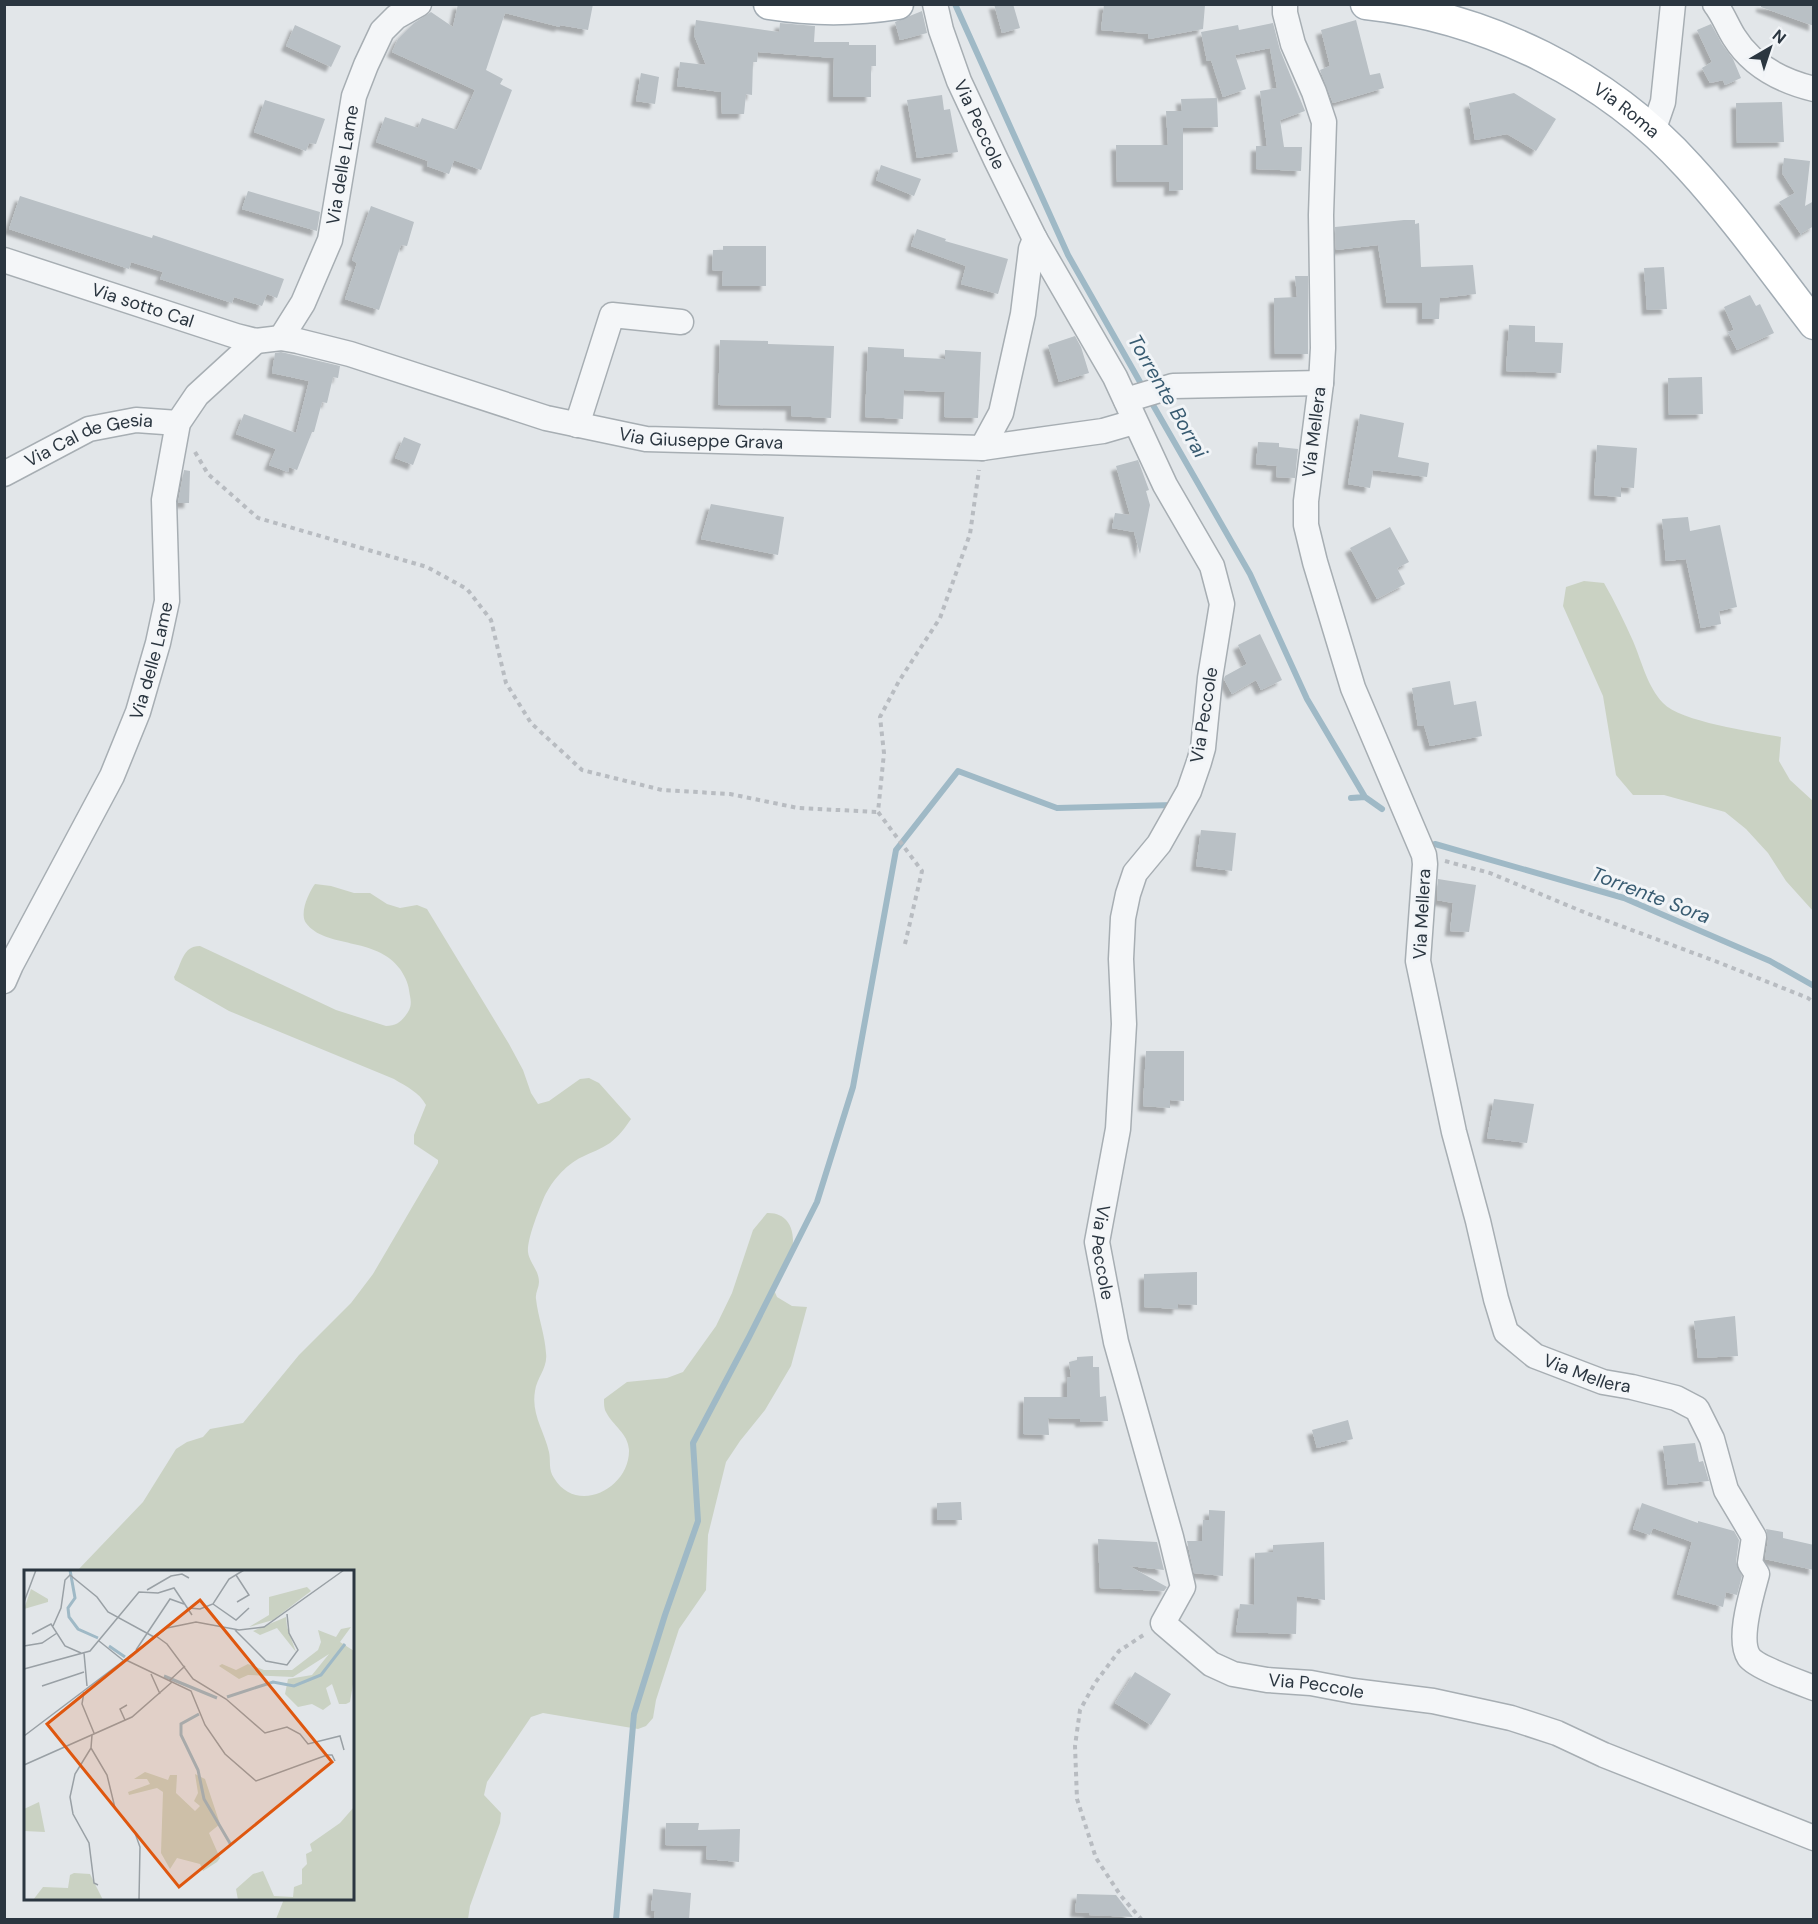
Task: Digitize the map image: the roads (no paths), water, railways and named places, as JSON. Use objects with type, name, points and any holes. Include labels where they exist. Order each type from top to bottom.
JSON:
[{"type":"main road","points":[[769,4],[796,9],[838,11],[898,4]]},
{"type":"main road","name":"Via Roma","points":[[1366,4],[1466,25],[1507,40],[1553,61],[1615,101],[1653,131],[1689,166],[1814,324]]},
{"type":"street","name":"Via delle Lame","points":[[281,338],[303,303],[330,240],[354,96],[366,64],[382,31],[396,17],[419,4]]},
{"type":"street","name":"Via Peccole","points":[[935,4],[941,30],[959,81],[1035,239],[1133,406],[1166,485],[1212,566],[1222,604],[1210,678],[1203,748],[1199,762],[1189,791],[1159,844],[1135,873],[1123,918],[1121,958],[1124,1024],[1118,1129],[1097,1242],[1116,1342],[1183,1587],[1163,1623],[1211,1664],[1233,1674],[1433,1701],[1511,1718],[1557,1732],[1604,1755],[1814,1838]]},
{"type":"street","name":"Via Mellera","points":[[1285,4],[1293,44],[1324,122],[1321,215],[1323,348],[1321,383],[1306,501],[1306,525],[1353,688],[1424,855],[1418,961],[1454,1132],[1479,1221],[1496,1299],[1506,1332],[1535,1356],[1602,1382],[1676,1398],[1697,1409],[1712,1439],[1726,1490],[1754,1537],[1750,1563],[1757,1574],[1748,1609],[1744,1640],[1749,1657],[1761,1665],[1814,1688]]},
{"type":"street","points":[[1653,131],[1663,102],[1673,4]]},
{"type":"street","points":[[1667,62],[1676,52],[1687,4]]},
{"type":"street","points":[[1715,4],[1741,47],[1759,66],[1787,80],[1814,89]]},
{"type":"street","points":[[982,448],[1001,413],[1023,314],[1031,249],[1035,239]]},
{"type":"street","name":"Via sotto Cal","points":[[4,260],[256,341],[281,338]]},
{"type":"street","points":[[577,425],[612,315],[681,322]]},
{"type":"street","name":"Via Giuseppe Grava","points":[[281,338],[350,354],[546,418],[646,440],[982,448],[1103,431],[1133,406],[1173,386],[1321,383]]},
{"type":"street","name":"Via delle Lame","points":[[4,981],[112,776],[138,712],[158,643],[167,601],[164,500],[178,423],[197,395],[256,341]]},
{"type":"street","name":"Via Cal de Gesia","points":[[4,474],[89,429],[135,420],[178,423]]},
{"type":"waterway","name":"Torrente Borrai","points":[[955,4],[1068,255],[1144,389]]},
{"type":"waterway","name":"Torrente Borrai","points":[[1149,398],[1250,574],[1307,699],[1365,797]]},
{"type":"waterway","points":[[616,1920],[634,1714],[698,1521],[693,1443],[817,1202],[853,1087],[896,850],[958,771],[1057,808],[1174,805]]},
{"type":"waterway","name":"Torrente Borrai","points":[[1351,798],[1365,797],[1382,809]]},
{"type":"waterway","name":"Torrente Sora","points":[[1435,844],[1624,898],[1770,961],[1814,986]]}]
